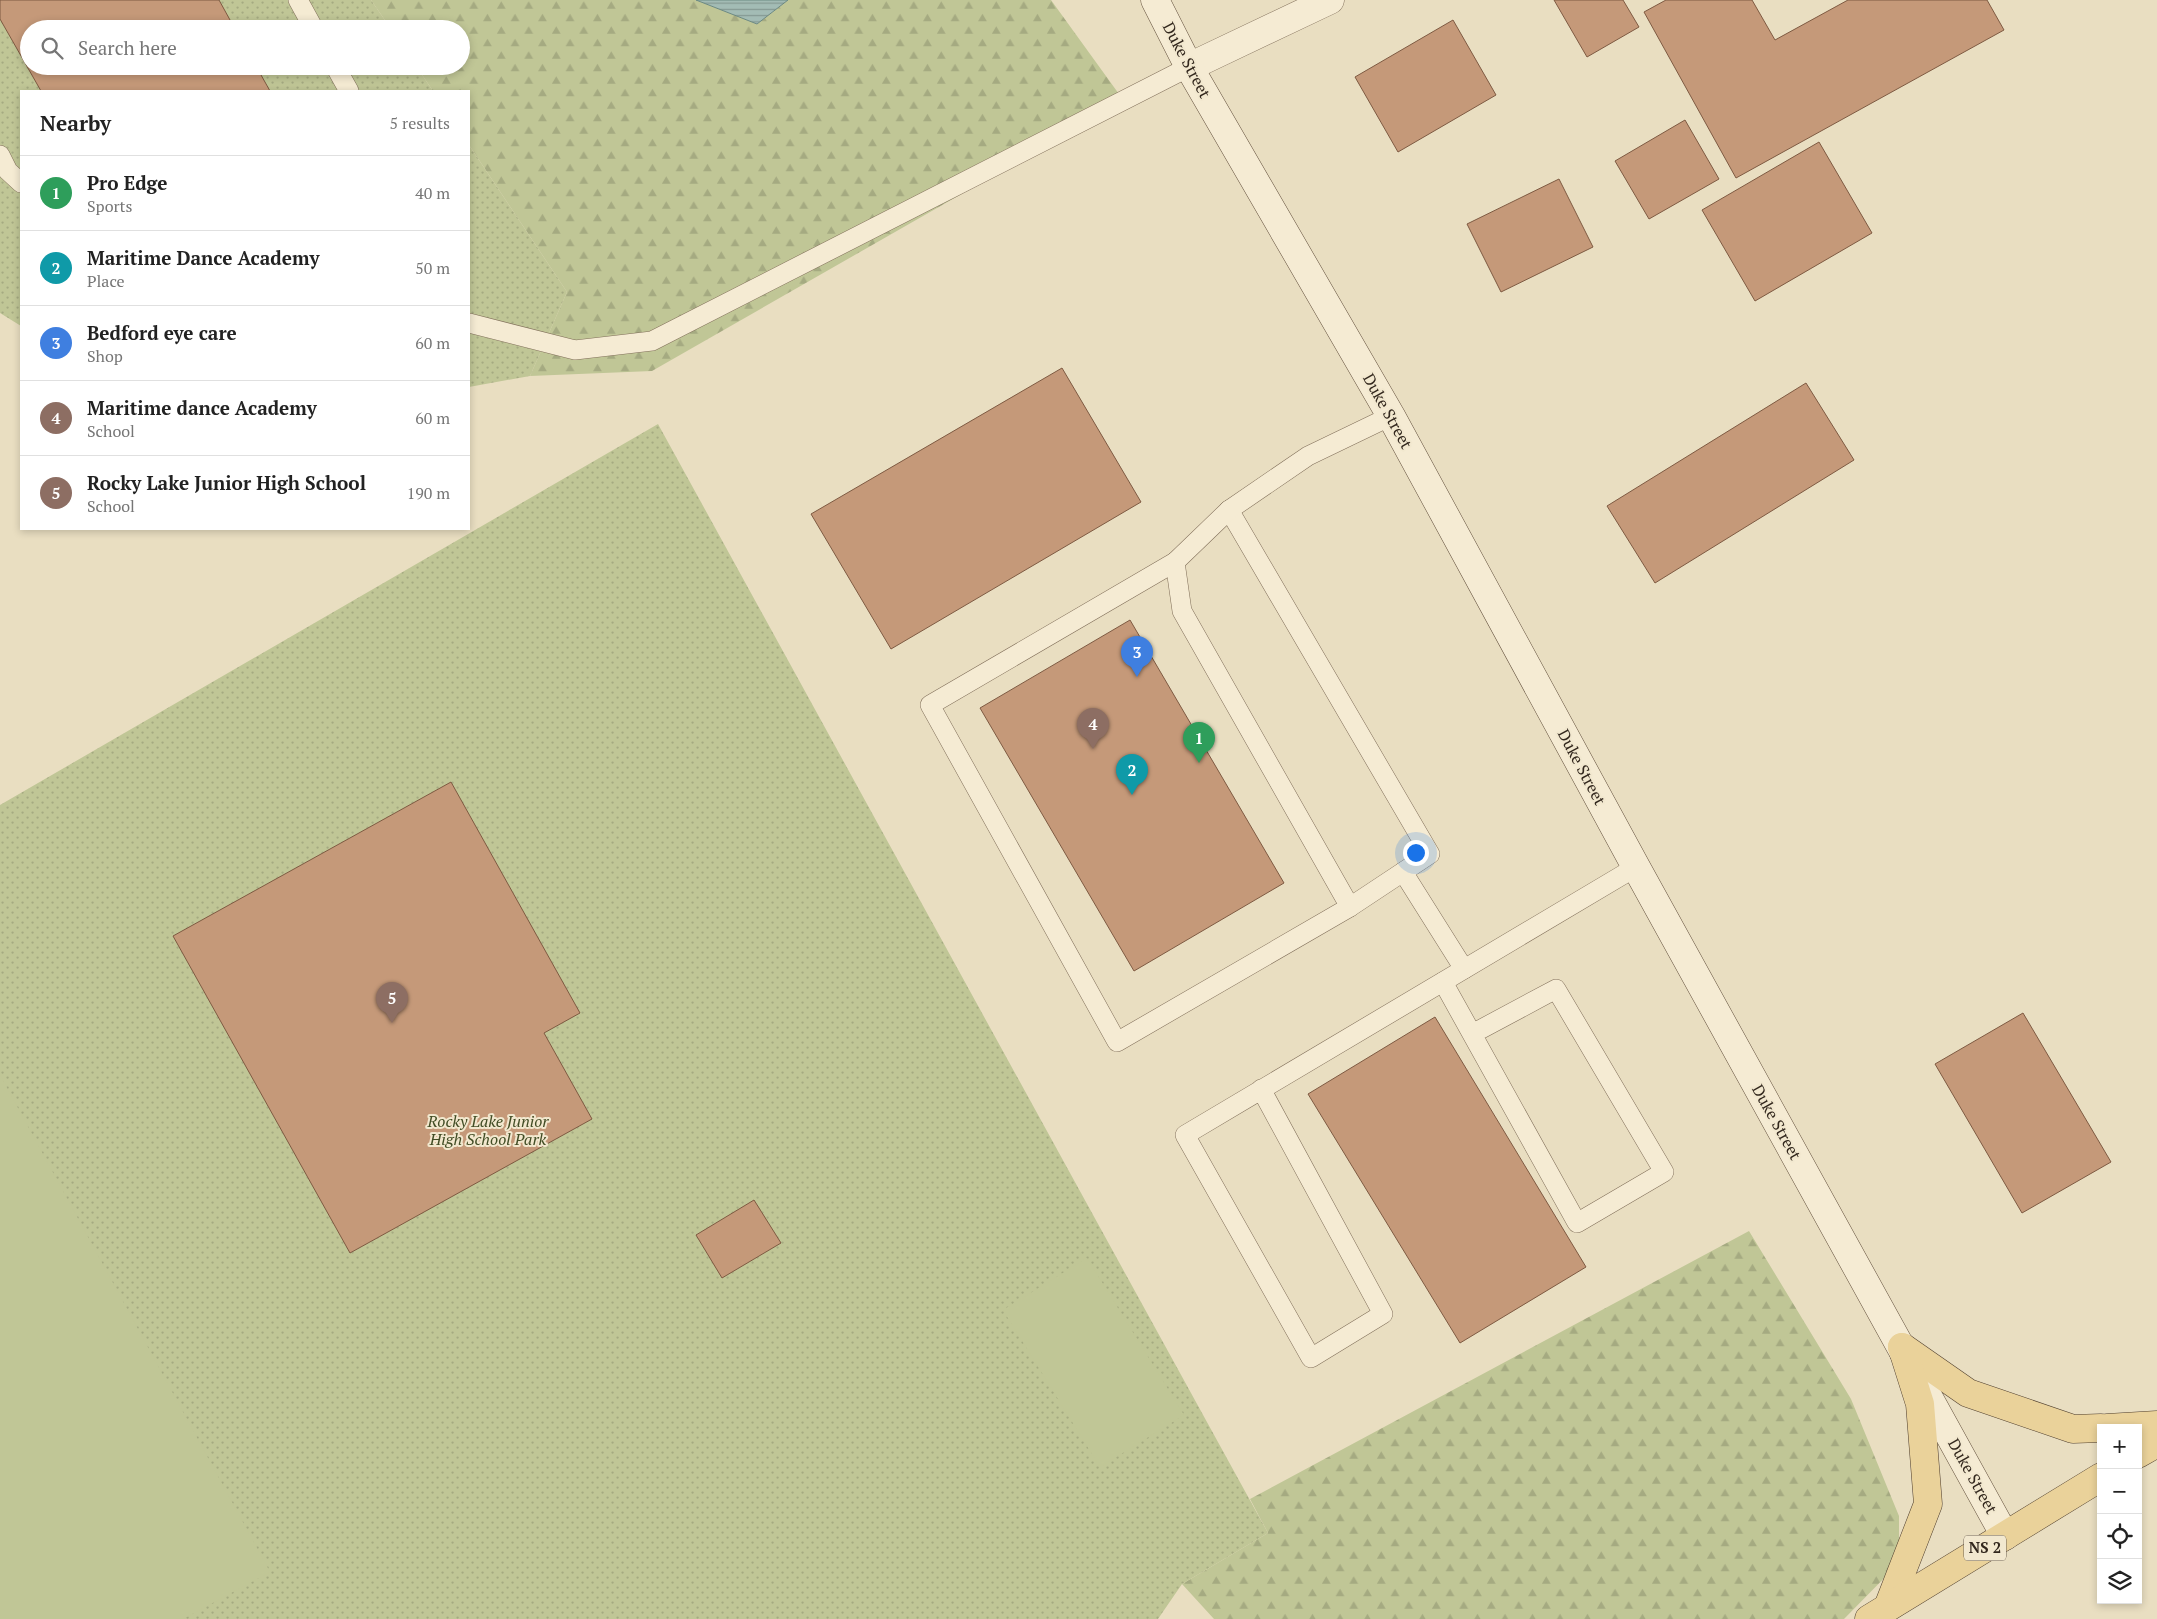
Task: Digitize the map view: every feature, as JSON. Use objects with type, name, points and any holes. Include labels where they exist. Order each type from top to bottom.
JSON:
[{"type":"main road","name":"Duke Street","points":[[1156,0],[1189,67],[1391,416],[1636,867],[2005,1536]]},
{"type":"main road","points":[[1189,67],[1330,0]]},
{"type":"main road","points":[[1902,1347],[1968,1393],[2073,1429],[2097,1428]]},
{"type":"main road","points":[[1878,1613],[1928,1504],[1920,1404],[1902,1347]]},
{"type":"main road","points":[[2142,1426],[2157,1425]]},
{"type":"main road","points":[[2142,1452],[2157,1443]]},
{"type":"main road","name":"NS 2","points":[[1878,1613],[2097,1479]]},
{"type":"lane","points":[[298,0],[309,20]]},
{"type":"lane","points":[[470,323],[575,350],[652,341],[1189,67]]},
{"type":"lane","points":[[340,75],[348,90]]},
{"type":"lane","points":[[0,155],[8,171],[20,182]]},
{"type":"lane","points":[[1229,510],[1430,854],[1350,907],[1117,1042],[930,704],[1175,562],[1229,510],[1308,456],[1391,416]]},
{"type":"lane","points":[[1175,562],[1182,611],[1350,907]]},
{"type":"lane","points":[[1261,1089],[1383,1314],[1311,1358],[1186,1134],[1261,1089],[1636,867]]},
{"type":"lane","points":[[1403,872],[1464,969]]},
{"type":"lane","points":[[1443,982],[1577,1223],[1664,1172],[1556,989],[1472,1034]]},
{"type":"green space","points":[[0,0],[371,0],[385,20],[20,20],[20,75],[422,75],[432,90],[20,90],[20,325],[0,313]]},
{"type":"green space","points":[[371,0],[696,0],[757,24],[788,0],[1051,0],[1124,101],[652,371],[530,376],[567,292],[470,146],[470,90],[432,90],[422,75],[470,75],[470,20],[385,20]]},
{"type":"green space","points":[[470,146],[567,292],[530,376],[470,387]]},
{"type":"green space","name":"Rocky Lake Junior High School Park","points":[[658,424],[1268,1533],[1182,1584],[1158,1619],[0,1619],[0,805]]},
{"type":"green space","points":[[0,1075],[270,1572],[183,1619],[0,1619]]},
{"type":"green space","points":[[1749,1231],[1851,1399],[1899,1516],[1899,1563],[1844,1619],[1214,1619],[1182,1584],[1268,1533],[1250,1499]]},
{"type":"green space","points":[[1087,1258],[1184,1415],[1100,1467],[1003,1310]]},
{"type":"water","points":[[696,0],[788,0],[757,24]]},
{"type":"building","points":[[0,0],[219,0],[230,20],[20,20],[20,54],[0,19]]},
{"type":"building","points":[[1554,0],[1623,0],[1639,27],[1587,57]]},
{"type":"building","points":[[1666,0],[1752,0],[1775,40],[1848,0],[1987,0],[2004,30],[1736,178],[1644,12]]},
{"type":"building","points":[[1453,20],[1496,95],[1398,152],[1355,77]]},
{"type":"building","points":[[32,75],[261,75],[269,90],[40,90]]},
{"type":"building","points":[[1685,120],[1719,179],[1649,219],[1615,161]]},
{"type":"building","points":[[1819,142],[1872,233],[1755,301],[1702,210]]},
{"type":"building","points":[[1559,179],[1593,247],[1501,292],[1467,224]]},
{"type":"building","points":[[1062,368],[1141,502],[891,649],[811,514]]},
{"type":"building","points":[[1806,383],[1854,460],[1655,583],[1607,506]]},
{"type":"building","points":[[1130,620],[1284,883],[1134,971],[980,708]]},
{"type":"building","points":[[451,782],[580,1013],[544,1033],[592,1119],[350,1253],[173,936]]},
{"type":"building","points":[[2023,1013],[2111,1162],[2022,1213],[1935,1064]]},
{"type":"building","points":[[1435,1017],[1586,1267],[1460,1343],[1308,1094]]},
{"type":"building","points":[[754,1200],[781,1243],[722,1278],[696,1235]]},
{"type":"place","name":"Bedford eye care","points":[[1137,677]]},
{"type":"place","name":"Maritime dance Academy","points":[[1093,749]]},
{"type":"place","name":"Pro Edge","points":[[1199,763]]},
{"type":"place","name":"Maritime Dance Academy","points":[[1132,795]]},
{"type":"place","name":"Rocky Lake Junior High School","points":[[392,1023]]}]
